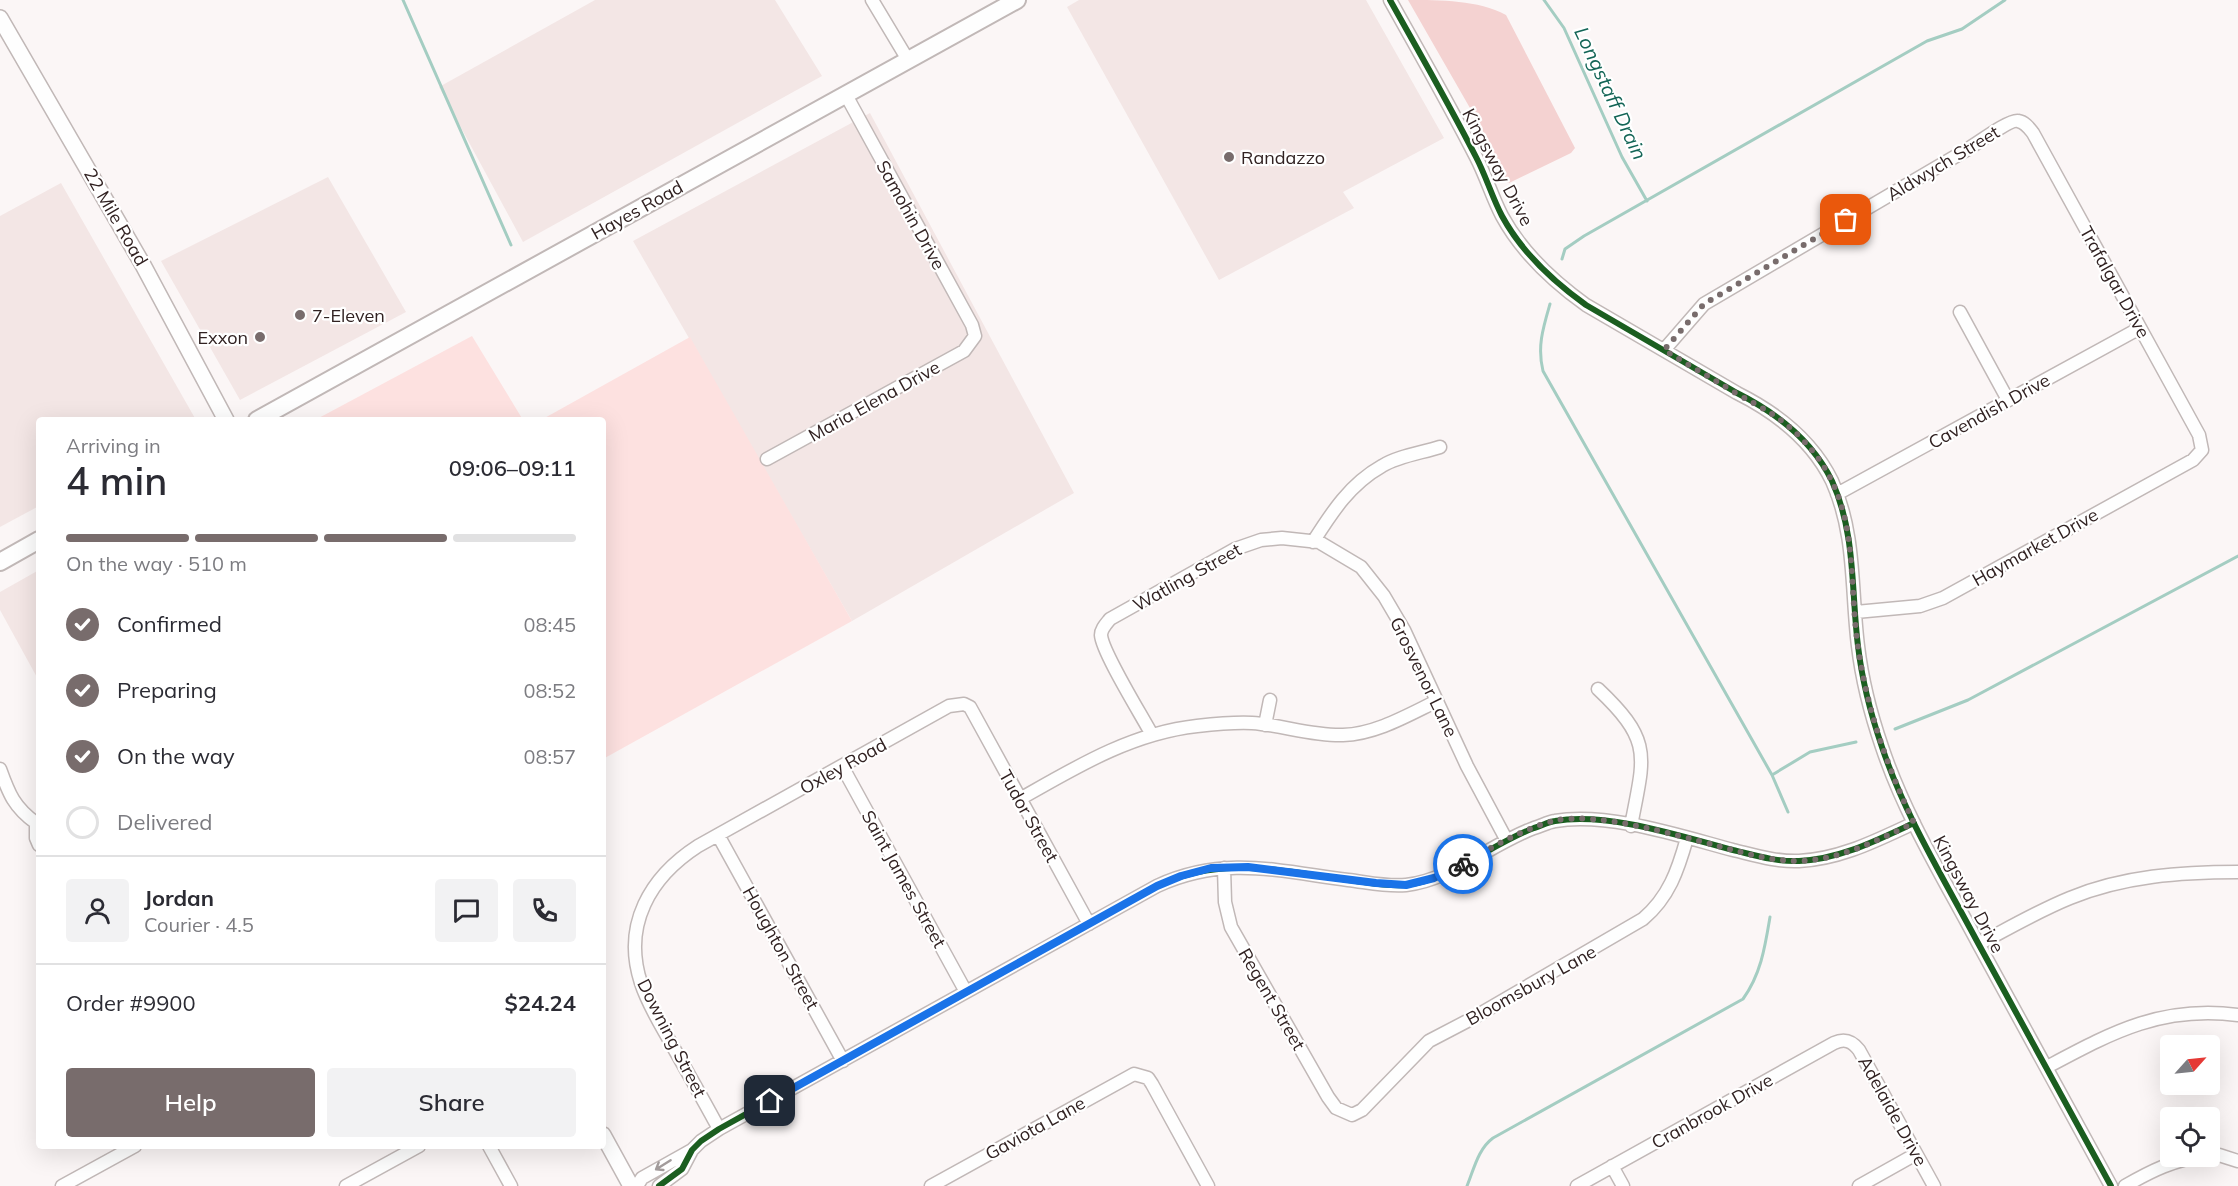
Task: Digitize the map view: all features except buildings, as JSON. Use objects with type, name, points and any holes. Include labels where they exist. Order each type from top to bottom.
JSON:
[{"type":"main road","name":"Hayes Road","points":[[262,417],[1017,0]]},
{"type":"main road","points":[[0,562],[36,542]]},
{"type":"street","points":[[872,0],[908,60]]},
{"type":"street","name":"Kingsway Drive","points":[[1389,0],[1477,158],[1502,215],[1512,231],[1563,289],[1586,305],[1762,406],[1784,422],[1819,459],[1838,494],[1847,527],[1852,561],[1858,647],[1875,725],[1891,774],[1914,823],[2111,1186]]},
{"type":"street","name":"22 Mile Road","points":[[0,18],[4,35],[143,265],[224,417]]},
{"type":"street","name":"Samohin Drive","points":[[846,95],[972,325],[975,336]]},
{"type":"street","name":"Aldwych Street","points":[[1664,350],[1704,304],[2010,122],[2018,121]]},
{"type":"street","name":"Trafalgar Drive","points":[[2018,121],[2026,125],[2033,133],[2199,435],[2202,450]]},
{"type":"street","points":[[1960,312],[2008,400]]},
{"type":"street","name":"Cavendish Drive","points":[[1838,494],[2140,328]]},
{"type":"street","name":"Maria Elena Drive","points":[[768,459],[964,351],[975,336]]},
{"type":"street","points":[[1312,542],[1343,497],[1367,476],[1383,465],[1440,447]]},
{"type":"street","name":"Haymarket Drive","points":[[1856,612],[1920,606],[1943,598],[2193,460],[2202,450]]},
{"type":"street","name":"Watling Street","points":[[1152,735],[1107,651],[1101,636],[1102,628],[1110,619],[1235,549],[1261,540],[1282,538],[1312,542]]},
{"type":"street","name":"Grosvenor Lane","points":[[1312,542],[1319,542],[1354,562],[1378,587],[1404,630],[1467,766],[1506,839]]},
{"type":"street","points":[[1598,689],[1632,725],[1641,750],[1641,773],[1631,826]]},
{"type":"street","points":[[1265,725],[1270,700]]},
{"type":"street","points":[[1020,799],[1098,755],[1152,735],[1229,723],[1265,725],[1322,734],[1350,734],[1381,726],[1437,701]]},
{"type":"street","name":"Oxley Road","points":[[718,835],[950,706],[964,704],[970,707]]},
{"type":"street","name":"Tudor Street","points":[[970,707],[1089,924]]},
{"type":"street","name":"Saint James Street","points":[[842,766],[966,992]]},
{"type":"street","points":[[0,769],[13,803],[22,813],[36,821]]},
{"type":"street","points":[[637,1186],[642,1178],[692,1150],[719,1129],[966,992],[1168,881],[1211,868],[1248,867],[1406,885],[1434,878],[1506,839],[1554,821],[1598,819],[1687,838],[1768,859],[1798,861],[1848,853],[1914,823]]},
{"type":"street","name":"Houghton Street","points":[[718,835],[843,1061]]},
{"type":"street","name":"Downing Street","points":[[718,835],[676,861],[658,879],[643,908],[635,945],[638,970],[646,996],[719,1129]]},
{"type":"street","name":"Bloomsbury Lane","points":[[1352,1115],[1362,1110],[1429,1041],[1494,1007],[1643,919],[1657,907],[1671,885],[1687,838]]},
{"type":"street","name":"Regent Street","points":[[1224,868],[1225,902],[1231,927],[1328,1097],[1336,1108],[1352,1115]]},
{"type":"street","points":[[1979,944],[2041,910],[2094,889],[2175,873],[2238,872]]},
{"type":"street","points":[[2046,1067],[2109,1035],[2146,1021],[2188,1014],[2238,1014]]},
{"type":"street","name":"Adelaide Drive","points":[[1848,1041],[1859,1050],[1934,1186]]},
{"type":"street","name":"Cranbrook Drive","points":[[1577,1186],[1834,1043],[1848,1041]]},
{"type":"street","name":"Gaviota Lane","points":[[931,1186],[1134,1074],[1142,1075],[1152,1084],[1208,1186]]},
{"type":"street","points":[[606,1140],[631,1186]]},
{"type":"street","points":[[62,1186],[130,1149]]},
{"type":"street","points":[[346,1186],[414,1149]]},
{"type":"street","points":[[491,1149],[511,1186]]},
{"type":"street","points":[[659,1186],[682,1169],[692,1150]]},
{"type":"street","points":[[1859,1186],[1916,1154]]},
{"type":"street","points":[[2220,1155],[2238,1161]]},
{"type":"street","points":[[1612,1166],[1623,1186]]},
{"type":"street","points":[[2125,1186],[2161,1167]]},
{"type":"shaded area","points":[[595,0],[775,0],[822,76],[523,242],[439,87]]},
{"type":"shaded area","points":[[1079,0],[1366,0],[1444,138],[1343,192],[1354,208],[1219,280],[1067,7]]},
{"type":"shaded area","points":[[1408,0],[1471,4],[1484,6],[1506,15],[1575,148],[1571,153],[1509,183],[1506,182],[1500,163],[1478,122]]},
{"type":"shaded area","points":[[870,113],[1074,493],[852,621],[633,241]]},
{"type":"shaded area","points":[[328,177],[406,312],[240,400],[161,261]]},
{"type":"shaded area","points":[[61,183],[194,417],[36,417],[36,508],[0,527],[0,216]]},
{"type":"shaded area","points":[[472,336],[521,417],[321,417]]},
{"type":"shaded area","points":[[690,337],[852,621],[606,757],[606,417],[546,417]]},
{"type":"shaded area","points":[[36,572],[36,676],[0,610],[0,592]]},
{"type":"waterway","points":[[403,0],[511,245]]},
{"type":"waterway","name":"Longstaff Drain","points":[[1544,0],[1564,28],[1622,157],[1647,201]]},
{"type":"waterway","points":[[1562,259],[1565,249],[1584,236],[1927,41],[1962,29],[2005,0]]},
{"type":"waterway","points":[[1550,304],[1541,346],[1543,371],[1772,775],[1788,812]]},
{"type":"waterway","points":[[1895,729],[1968,700],[2238,556]]},
{"type":"waterway","points":[[1772,775],[1810,752],[1856,742]]},
{"type":"waterway","points":[[1467,1186],[1480,1154],[1493,1138],[1743,999],[1758,970],[1770,917]]},
{"type":"cycle path","points":[[1390,0],[1466,137],[1502,216],[1539,265],[1586,305],[1766,409],[1804,440],[1824,466],[1840,501],[1845,521],[1862,672],[1874,722],[1891,773],[1926,847],[2111,1186]]},
{"type":"cycle path","points":[[659,1186],[682,1169],[692,1150],[701,1141],[719,1129],[1157,886],[1182,876],[1228,868],[1251,868],[1384,885],[1406,885],[1423,882],[1455,869],[1534,828],[1552,822],[1576,819],[1644,827],[1765,858],[1799,861],[1844,853],[1914,823]]},
{"type":"way so far","points":[[1463,864],[1506,839],[1554,821],[1598,819],[1676,835],[1768,859],[1798,861],[1822,859],[1848,853],[1914,823],[1891,774],[1875,725],[1858,647],[1852,561],[1847,527],[1838,494],[1831,479],[1811,448],[1778,417],[1664,350],[1704,304],[1846,220]]},
{"type":"place","name":"Randazzo","points":[[1229,157]]},
{"type":"place","name":"7-Eleven","points":[[300,315]]},
{"type":"place","name":"Exxon","points":[[260,337]]},
{"type":"route","points":[[770,1101],[1157,886],[1181,876],[1211,868],[1248,867],[1406,885],[1434,878],[1463,864]]}]
